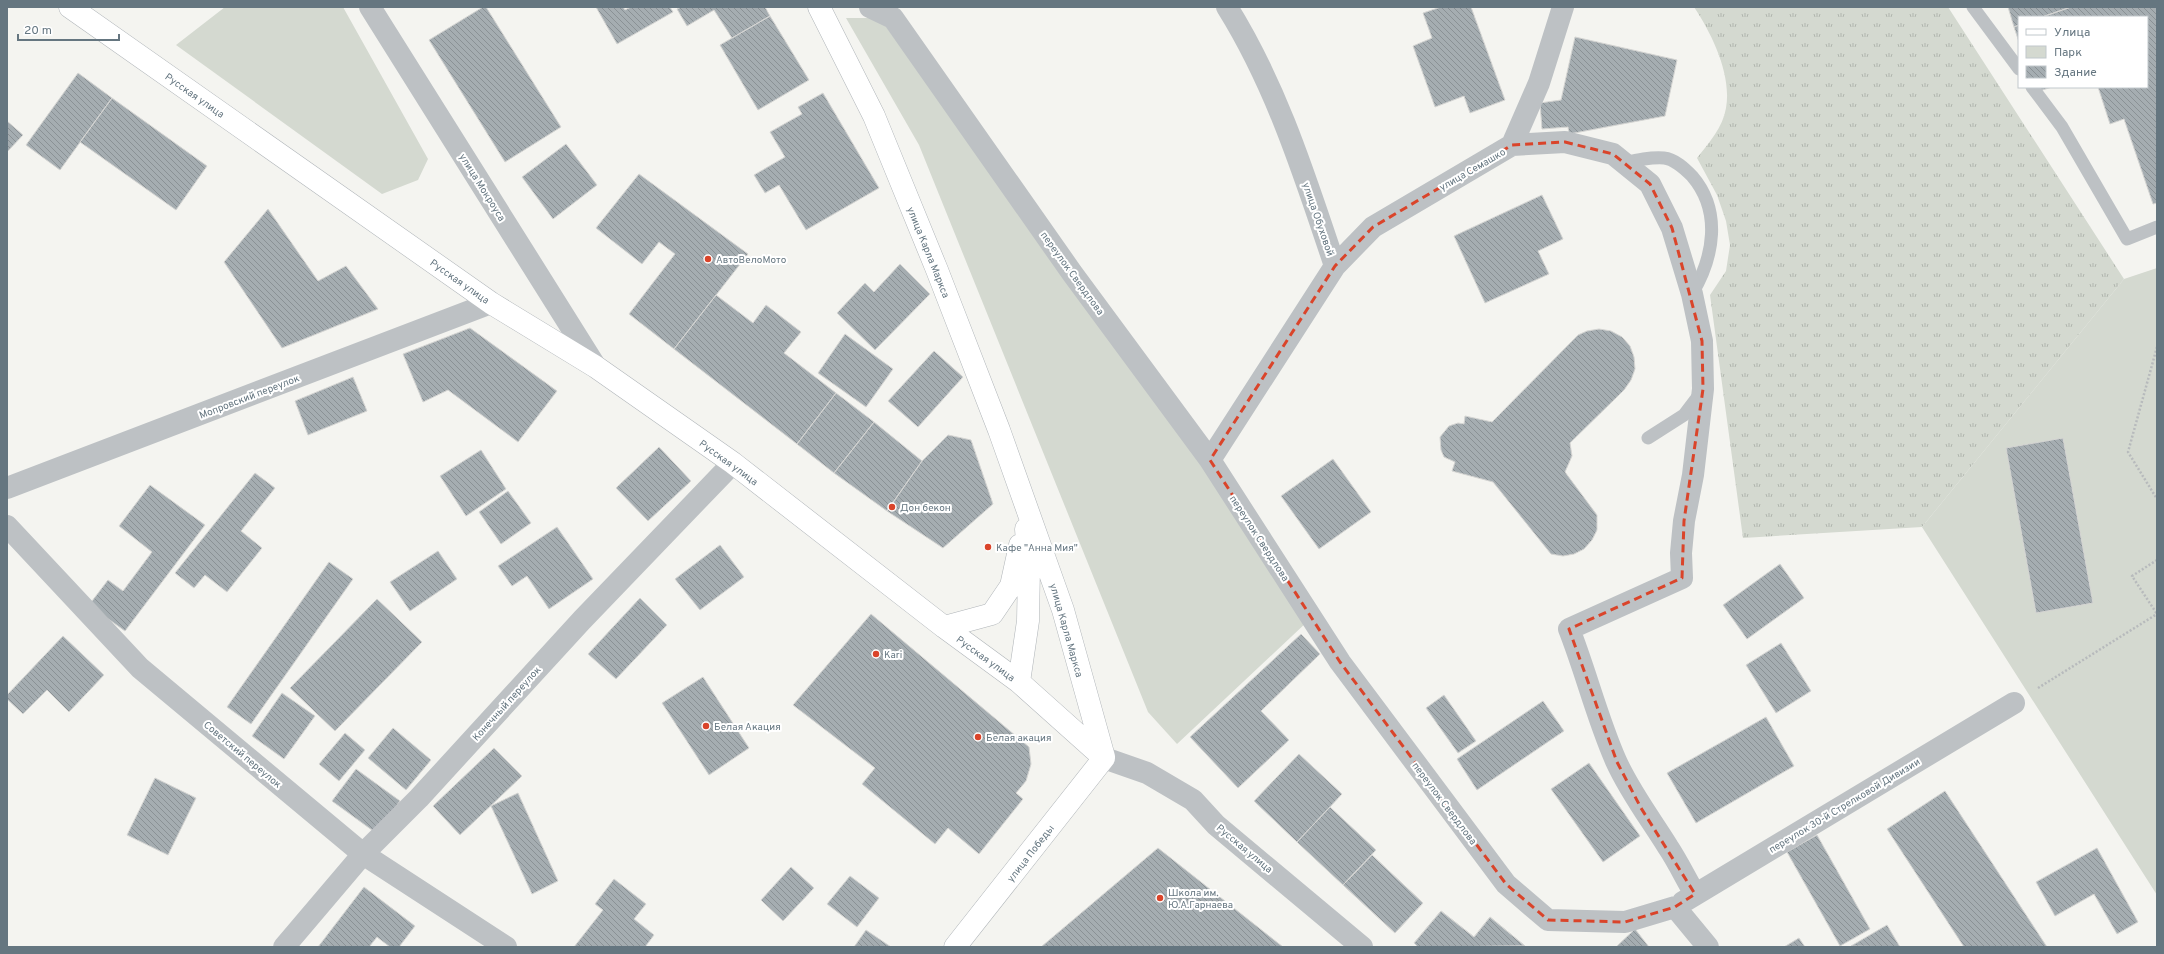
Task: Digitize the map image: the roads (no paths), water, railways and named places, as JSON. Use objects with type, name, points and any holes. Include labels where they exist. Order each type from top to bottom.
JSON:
[{"type":"main road","name":"Русская улица","points":[[70,7],[491,303],[596,367],[733,463],[944,627],[1019,682],[1104,758]]},
{"type":"main road","name":"улица Карла Маркса","points":[[819,7],[874,116],[937,270],[1063,610],[1093,724],[1104,758]]},
{"type":"main road","name":"улица Карла Маркса","points":[[944,627],[992,614],[1011,586],[1020,546],[1024,502]]},
{"type":"main road","name":"улица Карла Маркса","points":[[1019,682],[1028,621],[1029,568],[1024,502]]},
{"type":"main road","name":"улица Победы","points":[[955,947],[1104,758]]},
{"type":"street","name":"улица Мокроуса","points":[[370,7],[596,367]]},
{"type":"street","name":"переулок Свердлова","points":[[870,7],[893,18],[1072,273],[1210,460],[1340,662],[1506,884],[1548,920],[1625,922],[1675,907]]},
{"type":"street","name":"улица Обуховой","points":[[1210,460],[1335,266],[1291,137],[1247,40],[1227,7]]},
{"type":"street","name":"улица Семашко","points":[[1335,266],[1372,227],[1512,145],[1539,83],[1563,7]]},
{"type":"street","points":[[1512,145],[1565,142],[1613,154],[1650,184],[1672,228],[1692,294],[1702,341],[1703,389],[1693,475],[1684,521],[1681,553],[1682,578],[1569,628],[1586,671],[1597,712],[1617,762],[1641,808],[1668,847],[1695,894]]},
{"type":"street","name":"Мопровский переулок","points":[[7,488],[491,303]]},
{"type":"street","name":"Конечный переулок","points":[[284,947],[363,854],[419,798],[582,620],[733,463]]},
{"type":"street","name":"Советский переулок","points":[[7,526],[140,668],[363,854],[506,947]]},
{"type":"street","name":"переулок 30-й Стрелковой Дивизии","points":[[1675,907],[2014,703]]},
{"type":"street","name":"Русская улица","points":[[1104,758],[1147,773],[1193,800],[1216,825],[1362,947]]},
{"type":"street","points":[[1675,907],[1708,947]]},
{"type":"lane","points":[[1973,7],[2018,68]]},
{"type":"lane","points":[[2033,88],[2062,127],[2127,239],[2157,227]]},
{"type":"lane","points":[[1624,163],[1645,158],[1665,158],[1683,167],[1695,180],[1705,196],[1711,213],[1711,246],[1707,264],[1692,294]]},
{"type":"lane","points":[[1648,438],[1684,415],[1703,389]]},
{"type":"place","name":"АвтоВелоМото","points":[[708,259]]},
{"type":"place","name":"Дон бекон","points":[[892,507]]},
{"type":"place","name":"Кафе \"Анна Мия\"","points":[[988,547]]},
{"type":"place","name":"Kari","points":[[876,654]]},
{"type":"place","name":"Белая Акация","points":[[706,726]]},
{"type":"place","name":"Белая акация","points":[[978,737]]},
{"type":"place","name":"Школа им. Ю.А.Гарнаева","points":[[1160,898]]}]
